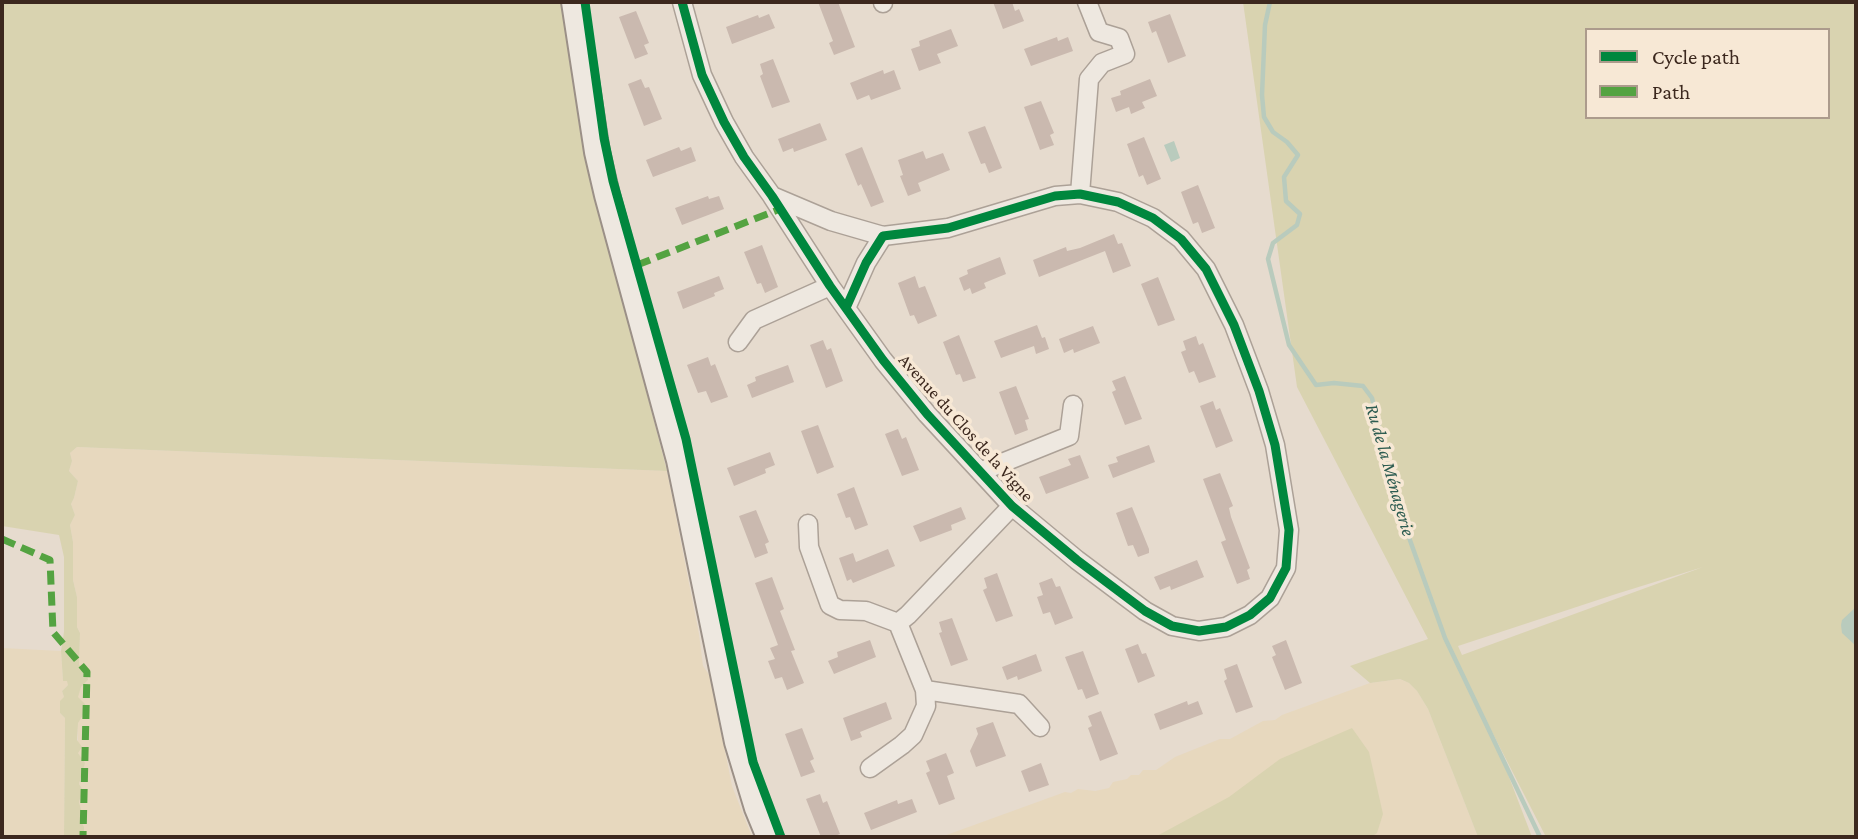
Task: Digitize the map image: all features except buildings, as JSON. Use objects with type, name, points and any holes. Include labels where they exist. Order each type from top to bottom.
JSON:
[{"type":"street","points":[[574,2],[597,152],[607,195],[677,449],[737,741],[757,808],[769,837]]},
{"type":"street","name":"Avenue du Clos de la Vigne","points":[[682,2],[702,75],[744,157],[867,339],[913,397],[1012,506],[1077,560],[1145,611],[1172,626],[1187,630],[1213,630],[1251,615],[1270,598],[1286,568],[1289,530],[1275,445],[1241,341],[1225,303],[1206,269],[1181,239],[1153,218],[1118,202],[1080,194],[1055,196],[948,228],[883,236],[831,220],[772,196]]},
{"type":"street","points":[[1080,194],[1089,79],[1102,63],[1125,54],[1119,38],[1099,32],[1087,2]]},
{"type":"street","points":[[846,307],[866,263],[883,236]]},
{"type":"street","points":[[738,342],[754,320],[830,286]]},
{"type":"street","points":[[982,471],[1069,436],[1073,405]]},
{"type":"street","points":[[898,623],[1012,506]]},
{"type":"street","points":[[808,524],[809,547],[830,606],[839,610],[866,611],[898,623],[925,690],[926,706],[913,735],[870,768]]},
{"type":"street","points":[[925,690],[1019,704],[1040,727]]},
{"type":"shaded area","points":[[2,2],[568,2],[600,214],[667,471],[77,447],[70,453],[72,461],[69,471],[78,481],[71,504],[75,515],[70,525],[77,627],[80,633],[79,665],[87,672],[88,680],[81,687],[78,697],[85,704],[86,710],[78,723],[77,740],[82,747],[78,753],[85,763],[79,784],[83,790],[79,802],[82,813],[80,819],[84,827],[84,833],[80,837],[64,837],[65,718],[60,713],[60,701],[64,697],[62,691],[68,685],[67,681],[63,681],[61,651],[64,632],[64,557],[59,535],[2,526]]},
{"type":"shaded area","points":[[1243,2],[1856,2],[1856,837],[1546,837],[1491,730],[1532,837],[1478,837],[1428,709],[1417,691],[1400,679],[1370,683],[1350,666],[1428,639],[1297,387]],"holes":[[[1703,567],[1462,655],[1458,646]]]},
{"type":"shaded area","points":[[1174,141],[1180,158],[1171,162],[1164,145]]},
{"type":"shaded area","points":[[77,447],[667,471],[703,666],[710,676],[732,786],[752,837],[80,837],[84,828],[80,819],[82,813],[79,802],[83,790],[79,784],[84,769],[78,753],[77,697],[88,680],[87,672],[79,666],[80,633],[77,627],[70,525],[75,515],[71,504],[78,481],[69,471],[72,461],[70,453]]},
{"type":"shaded area","points":[[1856,607],[1856,646],[1842,633],[1841,625],[1842,620]]},
{"type":"shaded area","points":[[2,648],[61,651],[63,681],[68,681],[62,691],[64,697],[60,713],[65,718],[64,837],[2,837]]},
{"type":"shaded area","points":[[1400,679],[1417,691],[1428,709],[1478,837],[941,837],[1065,792],[1109,788],[1113,782],[1139,775],[1143,770],[1156,770],[1175,757],[1220,739],[1230,739],[1263,721],[1275,720],[1282,715],[1370,683]]},
{"type":"shaded area","points":[[1352,728],[1369,752],[1383,814],[1377,833],[1371,837],[1155,837],[1229,797],[1280,759]]},
{"type":"waterway","name":"Ru de la Ménagerie","points":[[1270,2],[1265,25],[1262,95],[1264,117],[1273,132],[1287,142],[1298,155],[1284,177],[1286,201],[1300,214],[1297,225],[1273,243],[1268,259],[1289,345],[1316,385],[1334,383],[1363,386],[1372,398],[1397,504],[1445,638],[1540,837]]},
{"type":"marked path","points":[[637,265],[780,209]]},
{"type":"marked path","points":[[2,539],[50,560],[53,632],[87,672],[83,837]]},
{"type":"cycle path","points":[[585,2],[604,138],[613,181],[686,439],[753,762],[781,837]]},
{"type":"cycle path","points":[[682,2],[702,75],[744,157],[830,286],[883,360],[927,414],[1012,506],[1077,560],[1145,611],[1172,626],[1199,631],[1226,627],[1250,615],[1270,598],[1286,568],[1289,530],[1275,445],[1259,391],[1234,325],[1206,269],[1181,239],[1153,218],[1118,202],[1080,194],[1055,196],[948,228],[883,236],[866,263],[846,308]]}]
